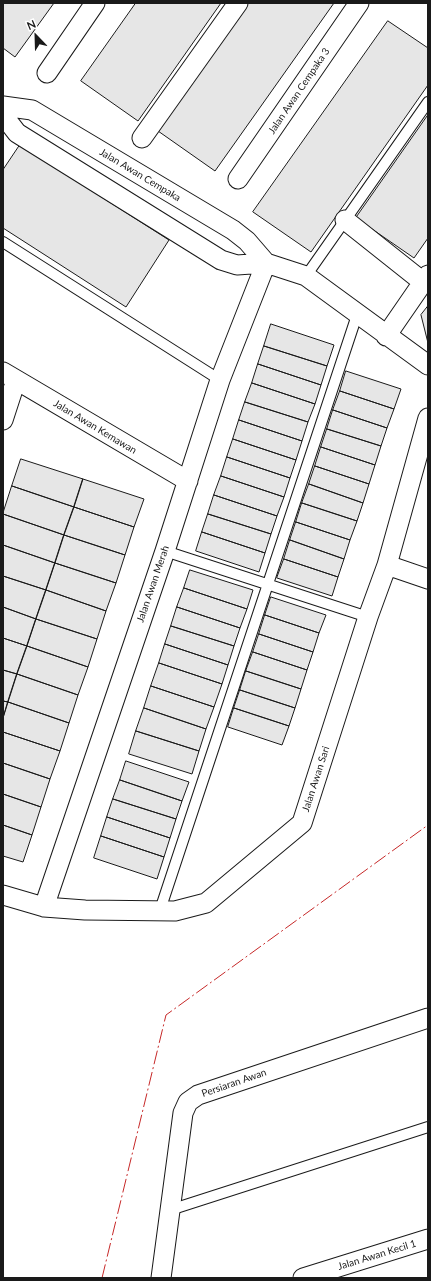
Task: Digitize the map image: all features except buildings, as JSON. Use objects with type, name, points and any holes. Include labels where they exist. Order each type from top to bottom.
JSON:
[{"type":"street","points":[[47,73],[96,3]]},
{"type":"street","points":[[142,138],[238,3]]},
{"type":"street","name":"Jalan Awan Cempaka 3","points":[[238,179],[359,3]]},
{"type":"street","name":"Jalan Awan Cempaka","points":[[3,106],[32,110],[233,230],[247,241],[266,263]]},
{"type":"street","points":[[3,115],[17,133],[221,260],[237,264],[266,263],[306,276],[357,315],[428,365]]},
{"type":"street","points":[[345,220],[426,278],[386,336]]},
{"type":"street","name":"Jalan Awan Merah","points":[[44,907],[165,551],[220,380],[266,263]]},
{"type":"street","points":[[3,420],[9,376]]},
{"type":"street","name":"Jalan Awan Kemawan","points":[[9,376],[188,481]]},
{"type":"street","name":"Jalan Awan Sari","points":[[3,895],[44,907],[85,910],[175,911],[206,903],[302,824],[368,617],[387,566],[428,418]]},
{"type":"street","points":[[387,566],[428,580]]},
{"type":"street","name":"Persiaran Awan","points":[[161,1278],[184,1107],[192,1097],[428,1018]]},
{"type":"street","name":"Jalan Awan Kecil 1","points":[[303,1278],[428,1239]]},
{"type":"lane","points":[[306,276],[428,102]]},
{"type":"lane","points":[[3,242],[220,380]]},
{"type":"lane","points":[[160,910],[357,315]]},
{"type":"lane","points":[[165,551],[368,617]]},
{"type":"lane","points":[[170,1210],[428,1127]]},
{"type":"power","points":[[102,1278],[166,1015],[428,825]]}]
